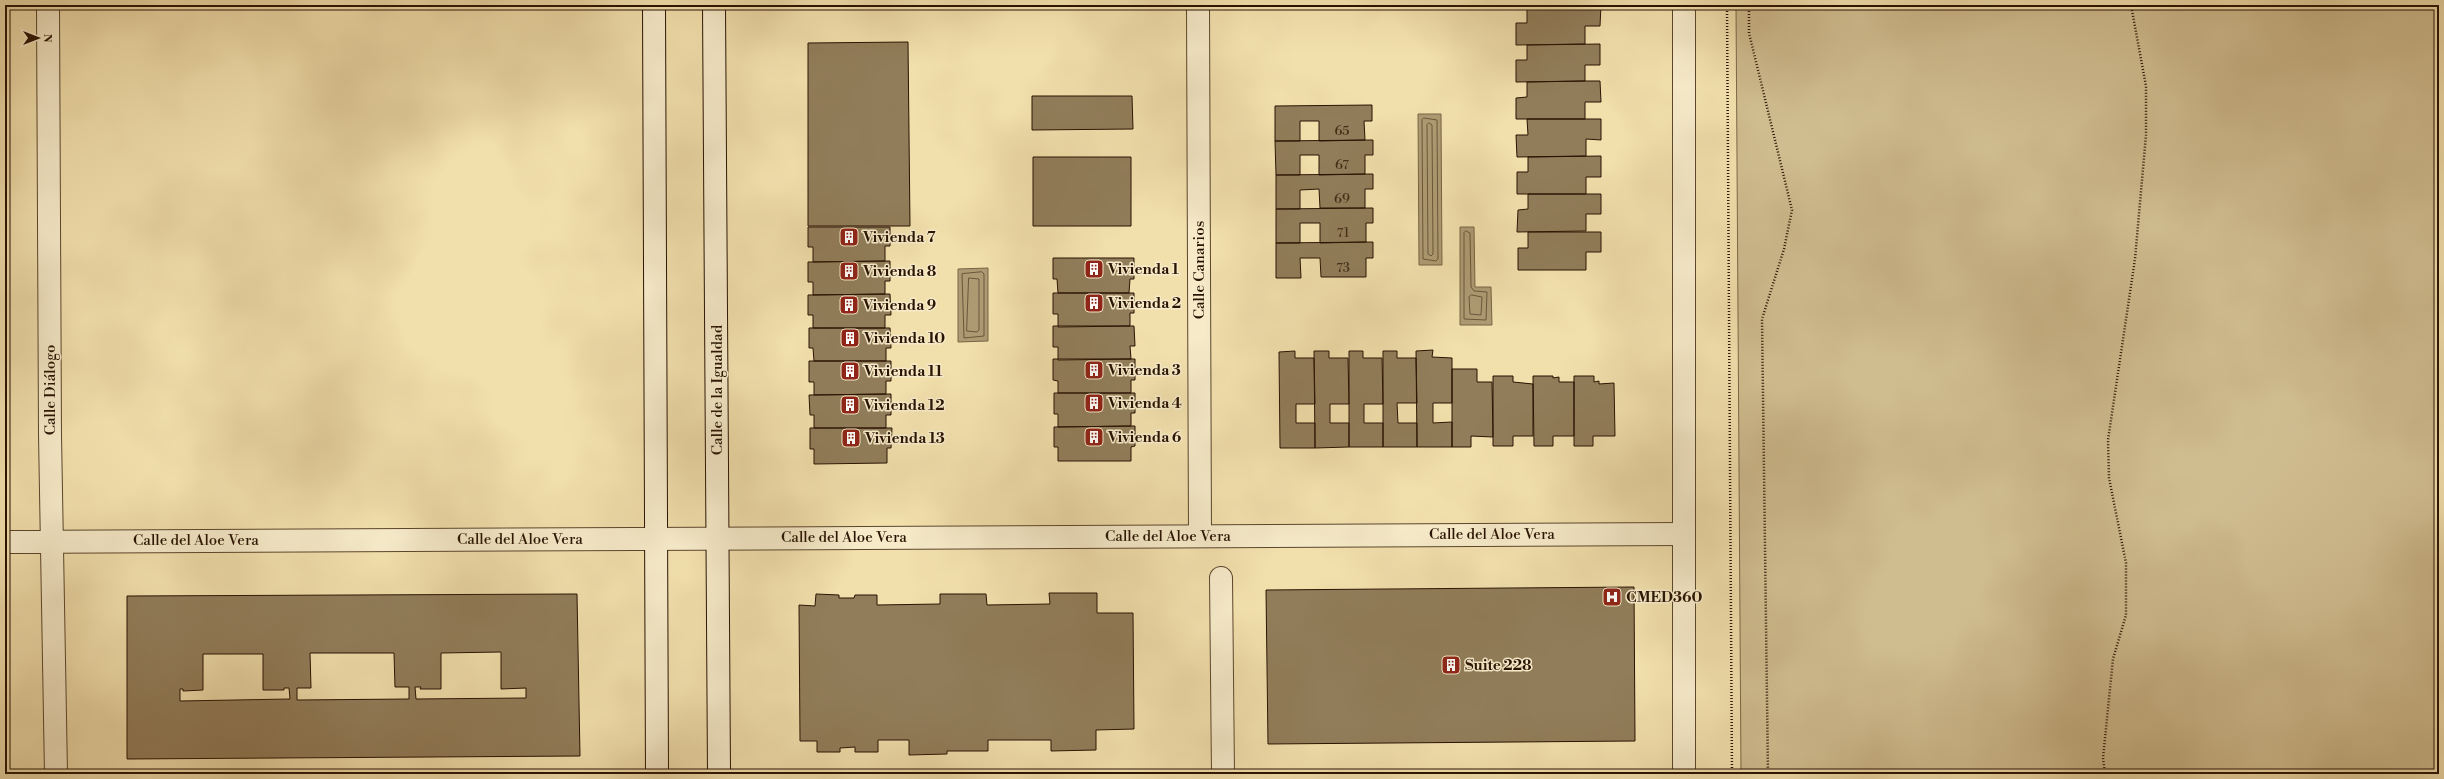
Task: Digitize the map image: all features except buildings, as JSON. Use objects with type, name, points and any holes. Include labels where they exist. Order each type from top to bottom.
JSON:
[{"type":"street","name":"Calle Diálogo","points":[[48,5],[50,435],[54,541],[56,774]]},
{"type":"street","points":[[654,5],[657,774]]},
{"type":"street","name":"Calle de la Igualdad","points":[[714,5],[716,539],[719,774]]},
{"type":"street","name":"Calle Canarios","points":[[1198,5],[1200,536]]},
{"type":"street","points":[[1684,5],[1684,774]]},
{"type":"street","name":"Calle del Aloe Vera","points":[[5,542],[1683,534]]},
{"type":"street","points":[[1221,578],[1223,774]]},
{"type":"path","points":[[1727,5],[1732,774]]},
{"type":"path","points":[[1749,5],[1749,33],[1792,210],[1784,249],[1762,319],[1768,774]]},
{"type":"path","points":[[2105,774],[2103,758],[2113,659],[2126,615],[2126,562],[2109,478],[2108,440],[2134,267],[2146,136],[2146,86],[2131,5]]},
{"type":"shaded area","points":[[1736,5],[2439,5],[2439,774],[1741,774]]},
{"type":"water","points":[[1418,114],[1441,114],[1442,265],[1419,265]]},
{"type":"water","points":[[1460,227],[1474,227],[1475,287],[1491,287],[1492,325],[1460,325]]},
{"type":"water","points":[[988,268],[988,341],[958,342],[958,269]]},
{"type":"place","name":"Vivienda 7","points":[[849,237]]},
{"type":"place","name":"Vivienda 1","points":[[1094,269]]},
{"type":"place","name":"Vivienda 8","points":[[849,271]]},
{"type":"place","name":"Vivienda 2","points":[[1094,303]]},
{"type":"place","name":"Vivienda 9","points":[[849,305]]},
{"type":"place","name":"Vivienda 10","points":[[850,338]]},
{"type":"place","name":"Vivienda 3","points":[[1094,370]]},
{"type":"place","name":"Vivienda 11","points":[[850,371]]},
{"type":"place","name":"Vivienda 4","points":[[1094,403]]},
{"type":"place","name":"Vivienda 12","points":[[850,405]]},
{"type":"place","name":"Vivienda 6","points":[[1094,437]]},
{"type":"place","name":"Vivienda 13","points":[[851,438]]},
{"type":"place","name":"CMED360","points":[[1612,597]]},
{"type":"place","name":"Suite 228","points":[[1451,665]]}]
